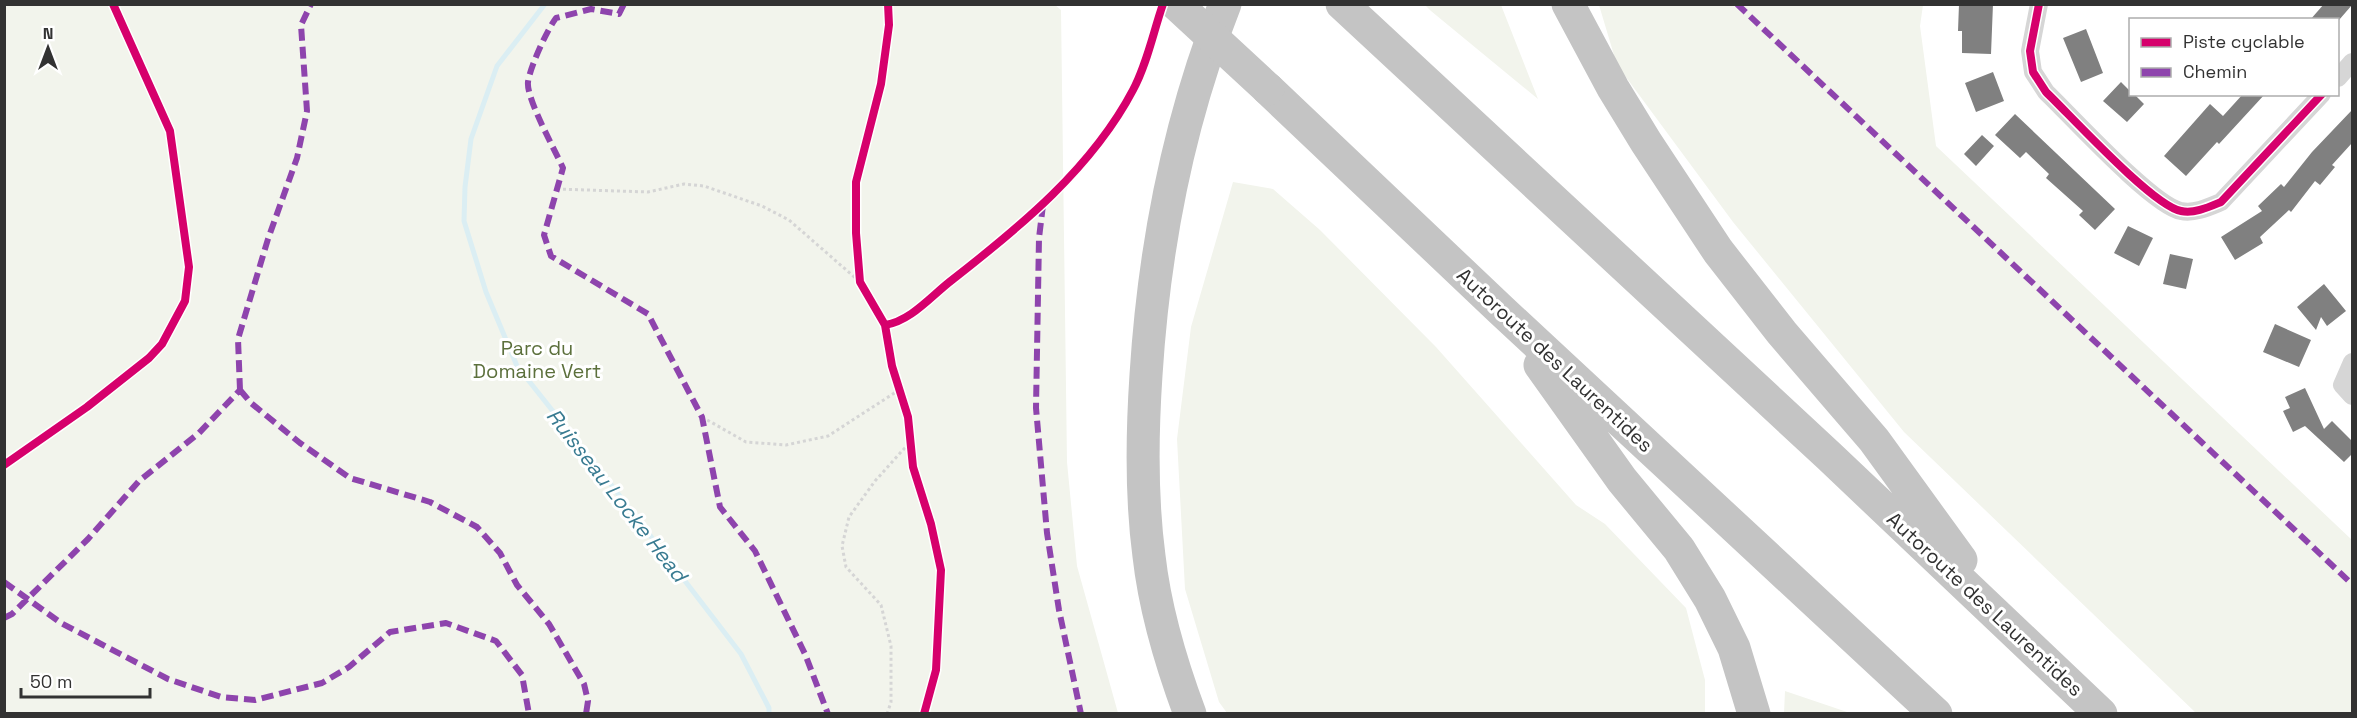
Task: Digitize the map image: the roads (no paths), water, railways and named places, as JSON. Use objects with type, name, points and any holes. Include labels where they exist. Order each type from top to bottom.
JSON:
[{"type":"highway","name":"Autoroute des Laurentides","points":[[1176,4],[1936,714]]},
{"type":"highway","points":[[1169,714],[1147,642],[1129,540],[1126,487],[1129,348],[1142,241],[1157,160],[1172,102],[1203,4]]},
{"type":"highway","points":[[1190,714],[1165,639],[1149,558],[1144,489],[1144,402],[1151,307],[1165,212],[1196,87],[1225,4]]},
{"type":"highway","name":"Autoroute des Laurentides","points":[[1342,4],[2101,714]]},
{"type":"highway","points":[[1568,4],[1613,88],[1718,251],[1782,333],[1874,440],[2007,624]]},
{"type":"highway","points":[[1501,310],[1622,480],[1678,549],[1699,581],[1734,648],[1754,714]]},
{"type":"street","points":[[2039,4],[2030,51],[2033,72],[2046,92],[2155,198],[2181,212],[2201,210],[2221,202],[2320,96]]},
{"type":"street","points":[[2352,362],[2342,385],[2352,396]]},
{"type":"waterway","name":"Ruisseau Locke Head","points":[[545,4],[497,66],[471,139],[465,187],[464,221],[486,292],[517,366],[741,654],[769,708],[769,714]]},
{"type":"park label","name":"Parc du Domaine Vert","points":[[537,360]]}]
